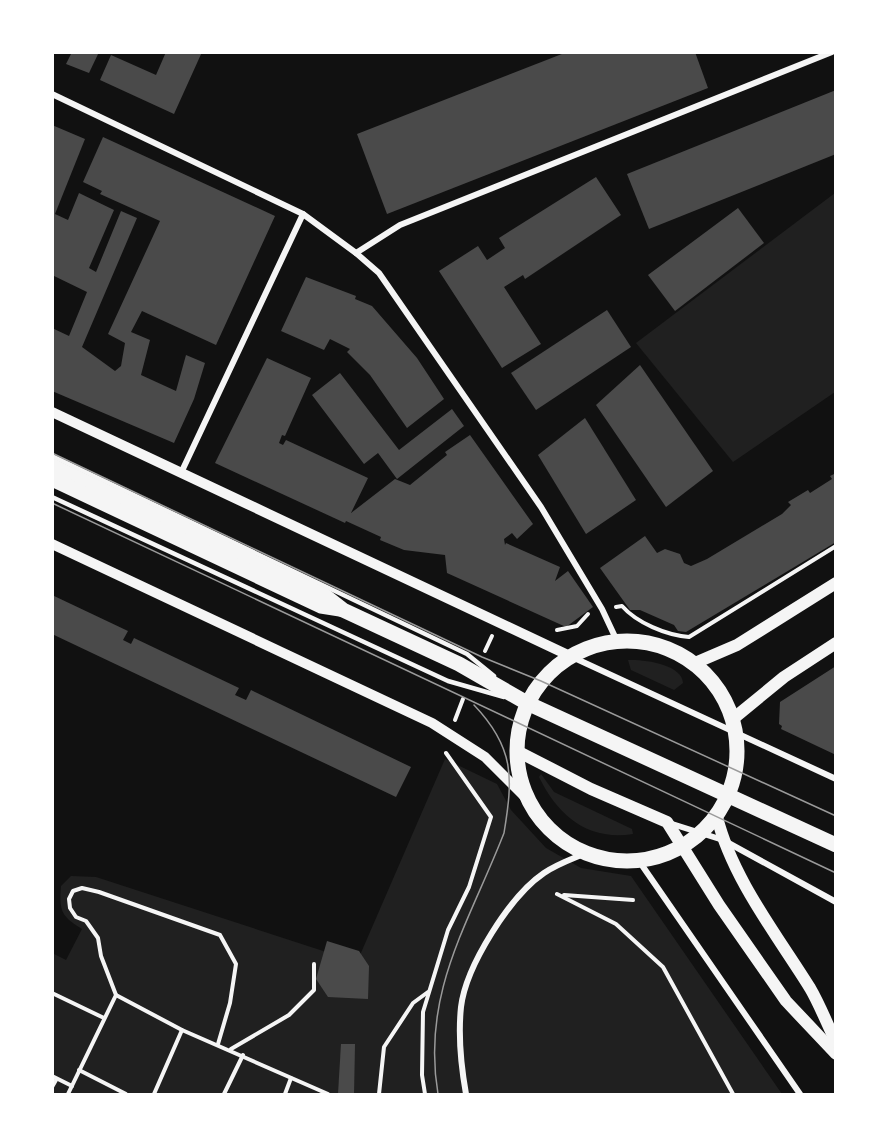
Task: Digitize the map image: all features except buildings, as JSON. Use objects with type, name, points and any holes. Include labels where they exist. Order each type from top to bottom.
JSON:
[{"type":"main road","points":[[52,466],[235,559]]},
{"type":"main road","points":[[52,480],[325,596],[343,610],[459,664],[526,703],[836,845]]},
{"type":"main road","points":[[695,663],[737,645],[836,583]]},
{"type":"main road","points":[[616,641],[653,644],[671,649],[695,663],[719,687],[734,718],[737,733],[737,770],[730,795],[717,817],[700,835],[683,847],[639,861],[613,861],[586,854],[563,840],[543,822],[528,800],[521,782],[516,751],[518,726],[526,703],[541,681],[570,656],[592,646],[616,641]]},
{"type":"main road","points":[[734,718],[784,677],[836,643]]},
{"type":"main road","points":[[516,751],[591,789],[668,822],[719,905],[786,1001],[836,1054]]},
{"type":"main road","points":[[717,817],[723,840],[781,945],[811,989],[836,1042]]},
{"type":"street","points":[[356,252],[400,225],[832,52]]},
{"type":"street","points":[[52,94],[303,214],[356,252],[379,273],[402,303],[541,507],[602,609],[616,641]]},
{"type":"street","points":[[181,473],[303,214]]},
{"type":"street","points":[[52,412],[836,779]]},
{"type":"street","points":[[52,544],[432,723],[485,758],[528,800]]},
{"type":"street","points":[[668,822],[700,835],[723,840],[836,902]]},
{"type":"street","points":[[466,1095],[461,1068],[462,1006],[482,948],[525,888],[554,866],[586,854]]},
{"type":"street","points":[[639,861],[800,1095]]},
{"type":"lane","points":[[52,456],[467,654],[526,703]]},
{"type":"lane","points":[[52,497],[448,681],[526,703]]},
{"type":"path","points":[[622,606],[639,621],[678,636],[689,637],[836,546]]},
{"type":"path","points":[[547,625],[557,630],[577,626],[590,612]]},
{"type":"path","points":[[425,1095],[422,1075],[423,1012],[448,930],[469,888],[491,818],[442,748]]},
{"type":"path","points":[[218,1044],[230,1003],[236,964],[220,935],[99,892],[82,888],[73,891],[69,899],[70,908],[76,916],[86,921],[98,938],[101,956],[116,995],[182,1030],[243,1055],[328,1095]]},
{"type":"path","points":[[633,900],[579,898],[557,894],[616,924],[663,968],[733,1095]]},
{"type":"path","points":[[231,1050],[289,1015],[314,990],[314,964]]},
{"type":"path","points":[[379,1095],[384,1047],[413,1003],[429,992]]},
{"type":"path","points":[[52,993],[104,1018]]},
{"type":"path","points":[[68,1095],[78,1070],[116,995]]},
{"type":"path","points":[[154,1095],[182,1030]]},
{"type":"path","points":[[224,1095],[243,1055]]},
{"type":"path","points":[[78,1070],[126,1095]]},
{"type":"path","points":[[52,1087],[54,1078],[72,1086]]},
{"type":"path","points":[[285,1095],[291,1078]]},
{"type":"shaded area","points":[[835,193],[835,392],[733,462],[636,343]]},
{"type":"shaded area","points":[[628,660],[643,660],[669,667],[676,671],[683,683],[674,690],[631,670]]},
{"type":"shaded area","points":[[445,759],[497,784],[511,810],[546,848],[581,868],[631,876],[782,1094],[53,1094],[52,953],[66,960],[82,929],[66,916],[61,907],[61,886],[71,876],[96,877],[357,962]]},
{"type":"shaded area","points":[[541,774],[554,792],[632,829],[633,834],[602,834],[576,823],[555,803],[539,777]]},
{"type":"tram line","points":[[52,453],[482,657],[541,681],[836,816]]},
{"type":"tram line","points":[[52,503],[836,873]]},
{"type":"tram line","points":[[438,1094],[435,1057],[436,1023],[442,991],[463,929],[504,833],[509,796],[508,764],[504,750],[497,735],[474,705]]}]
